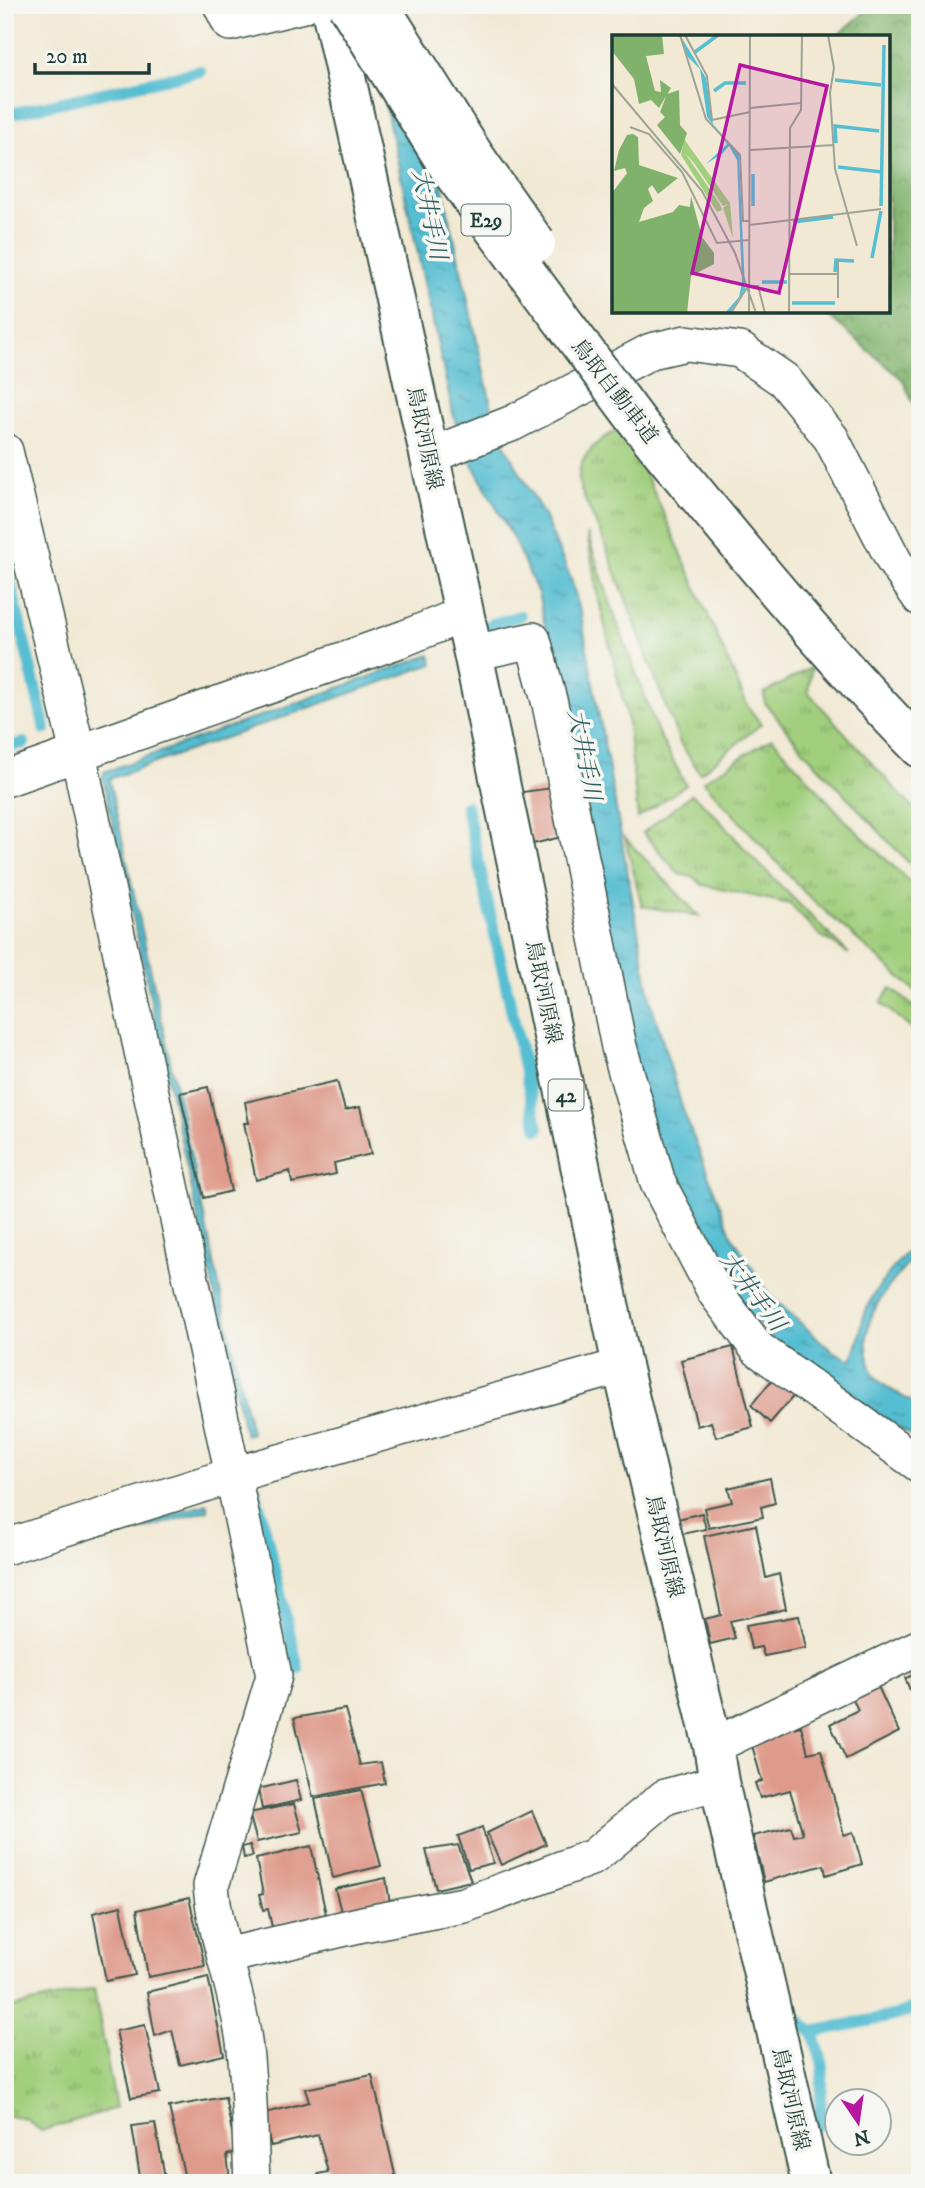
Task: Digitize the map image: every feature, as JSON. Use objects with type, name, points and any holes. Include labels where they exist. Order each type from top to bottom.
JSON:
[{"type":"main road","name":"鳥取河原線","points":[[330,5],[442,452],[464,614],[622,1366],[811,2183]]},
{"type":"main road","name":"鳥取自動車道","points":[[348,5],[451,171],[648,418],[920,711]]},
{"type":"main road","name":"鳥取自動車道","points":[[379,5],[474,155],[648,418],[743,551],[820,641],[920,748]]},
{"type":"street","points":[[220,5],[230,23],[303,5]]},
{"type":"street","points":[[442,452],[513,423],[650,351],[686,342],[740,350],[784,380],[831,438],[894,561],[920,598]]},
{"type":"street","points":[[5,451],[78,753],[274,1676],[211,1886],[213,1911],[226,1956],[245,2048],[252,2183]]},
{"type":"street","points":[[5,779],[405,638],[464,614]]},
{"type":"street","points":[[473,653],[533,640],[550,704],[619,1048],[658,1183],[715,1292],[758,1349],[920,1465]]},
{"type":"street","points":[[5,1547],[233,1475],[622,1366]]},
{"type":"street","points":[[226,1956],[362,1924],[464,1905],[593,1857],[665,1797],[716,1764],[920,1647]]},
{"type":"green space","points":[[873,5],[920,5],[920,419],[903,380],[825,313],[890,313],[890,35],[838,35]]},
{"type":"green space","points":[[624,429],[748,707],[761,724],[700,773],[680,743],[600,531],[580,487],[579,473],[592,448],[607,436]]},
{"type":"green space","points":[[587,533],[659,735],[686,785],[638,818],[627,716],[598,597]]},
{"type":"green space","points":[[812,667],[808,692],[905,800],[920,813],[920,872],[804,751],[765,703],[764,693]]},
{"type":"green space","points":[[772,738],[844,819],[920,892],[920,995],[806,894],[703,781]]},
{"type":"green space","points":[[692,794],[849,954],[817,933],[790,904],[703,885],[693,877],[679,874],[643,833]]},
{"type":"green space","points":[[625,838],[699,916],[642,906]]},
{"type":"green space","points":[[891,988],[920,1012],[920,1036],[881,1003]]},
{"type":"green space","points":[[94,1989],[116,2108],[41,2131],[26,2119],[5,2115],[5,2009]]},
{"type":"water","name":"大井手川","points":[[363,5],[402,5],[497,431],[544,516],[571,579],[581,615],[651,1002],[683,1110],[732,1236],[769,1295],[832,1351],[851,1360],[857,1348],[864,1314],[872,1298],[920,1238],[920,1250],[890,1285],[874,1311],[867,1339],[870,1364],[876,1377],[920,1407],[920,1442],[774,1341],[722,1286],[669,1175],[642,1097],[538,593],[513,538],[464,449],[453,413]]},
{"type":"water","points":[[430,655],[433,664],[109,779],[251,1433],[245,1435],[103,778],[104,772]]},
{"type":"water","points":[[207,1504],[208,1510],[5,1571],[5,1565]]},
{"type":"building","points":[[552,788],[561,837],[533,844],[522,792]]},
{"type":"building","points":[[337,1081],[345,1110],[360,1107],[371,1154],[334,1163],[336,1174],[292,1183],[290,1171],[256,1180],[244,1123],[249,1123],[245,1102]]},
{"type":"building","points":[[208,1087],[231,1191],[204,1198],[180,1093]]},
{"type":"building","points":[[733,1347],[753,1427],[716,1437],[711,1422],[697,1426],[681,1360]]},
{"type":"building","points":[[777,1374],[797,1392],[770,1423],[751,1405]]},
{"type":"building","points":[[770,1478],[775,1503],[761,1507],[763,1517],[709,1528],[704,1508],[732,1502],[728,1488]]},
{"type":"building","points":[[702,1513],[706,1529],[682,1534],[678,1519]]},
{"type":"building","points":[[756,1525],[766,1578],[779,1574],[786,1609],[730,1621],[735,1638],[710,1644],[705,1619],[721,1615],[704,1536]]},
{"type":"building","points":[[799,1616],[806,1648],[764,1656],[761,1647],[751,1649],[746,1625]]},
{"type":"building","points":[[920,1673],[920,1714],[905,1678]]},
{"type":"building","points":[[876,1682],[899,1732],[846,1759],[830,1724],[858,1710],[851,1695]]},
{"type":"building","points":[[345,1709],[360,1765],[381,1762],[385,1783],[313,1797],[294,1718]]},
{"type":"building","points":[[801,1726],[808,1753],[821,1750],[844,1835],[853,1832],[862,1864],[826,1875],[824,1865],[764,1882],[753,1836],[791,1827],[794,1836],[803,1834],[790,1790],[760,1798],[755,1783],[762,1781],[750,1738]]},
{"type":"building","points":[[296,1780],[301,1800],[262,1809],[258,1789]]},
{"type":"building","points":[[361,1790],[381,1866],[333,1878],[315,1799]]},
{"type":"building","points":[[294,1804],[302,1832],[257,1842],[249,1813]]},
{"type":"building","points":[[532,1811],[546,1844],[501,1865],[487,1833]]},
{"type":"building","points":[[482,1827],[493,1863],[469,1869],[458,1836]]},
{"type":"building","points":[[250,1845],[253,1856],[244,1858],[242,1847]]},
{"type":"building","points":[[458,1845],[471,1881],[436,1889],[426,1850]]},
{"type":"building","points":[[311,1846],[326,1914],[272,1927],[268,1909],[263,1910],[259,1895],[263,1894],[256,1859]]},
{"type":"building","points":[[386,1878],[390,1904],[342,1915],[335,1889]]},
{"type":"building","points":[[189,1898],[205,1966],[148,1977],[137,1910]]},
{"type":"building","points":[[121,1906],[135,1975],[106,1981],[93,1913]]},
{"type":"building","points":[[208,1977],[224,2055],[180,2065],[172,2030],[155,2036],[147,1992]]},
{"type":"building","points":[[145,2025],[160,2093],[131,2098],[116,2031]]},
{"type":"building","points":[[372,2075],[397,2183],[321,2183],[318,2174],[328,2172],[318,2135],[271,2146],[262,2114],[309,2102],[305,2089]]},
{"type":"building","points":[[225,2097],[236,2152],[227,2155],[230,2180],[186,2183],[169,2107]]},
{"type":"building","points":[[155,2123],[166,2183],[141,2183],[132,2126]]},
{"type":"waterway","points":[[5,115],[200,71]]},
{"type":"waterway","points":[[5,561],[45,729]]},
{"type":"waterway","points":[[490,625],[520,616]]},
{"type":"waterway","points":[[5,747],[24,743]]},
{"type":"waterway","points":[[466,806],[538,1129]]},
{"type":"waterway","points":[[255,1489],[298,1669]]},
{"type":"waterway","points":[[817,2031],[893,2016],[920,2007]]},
{"type":"waterway","points":[[795,2016],[814,2034],[823,2066],[819,2125]]}]
